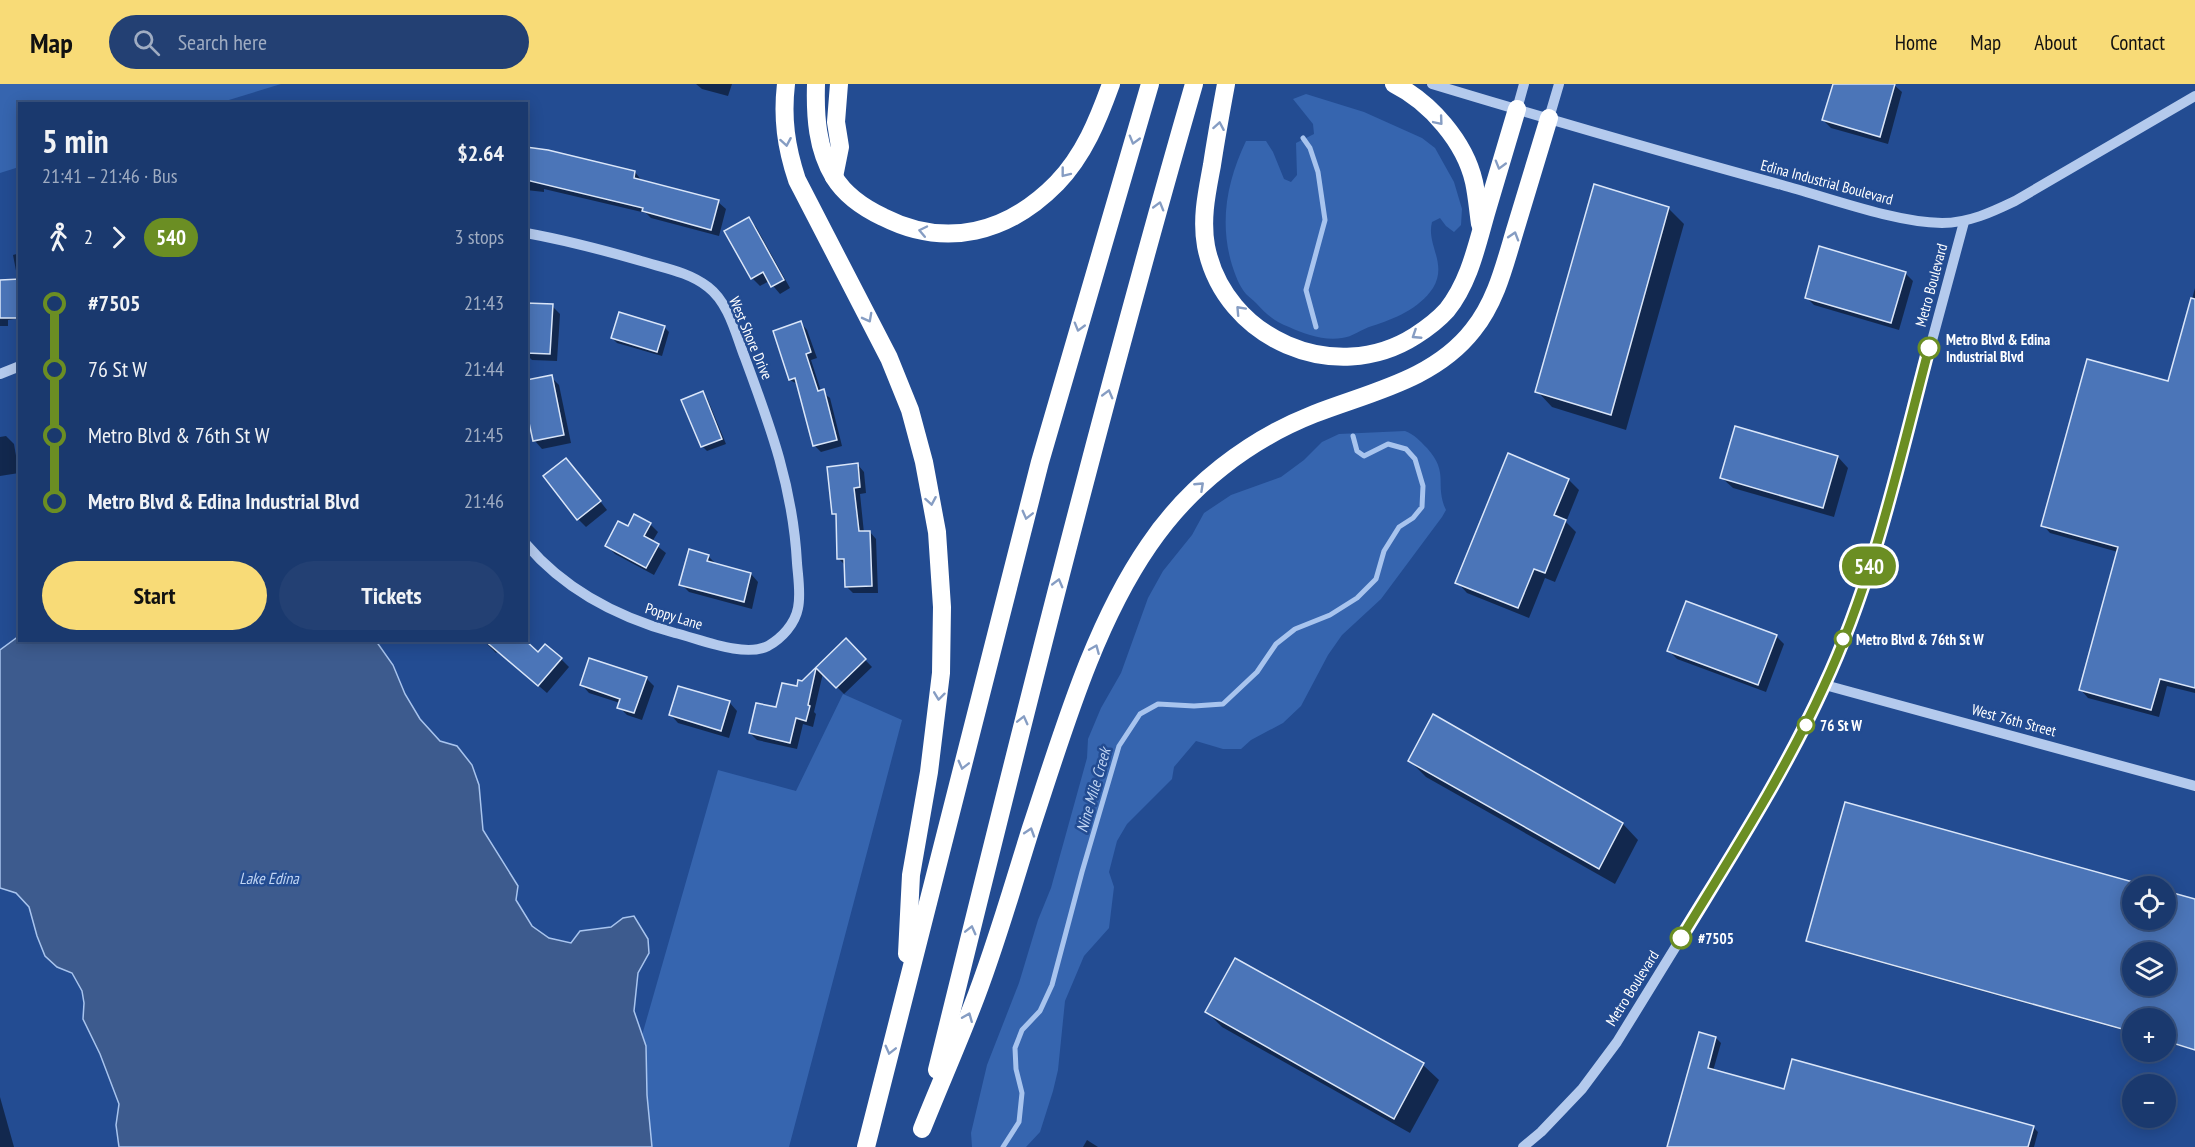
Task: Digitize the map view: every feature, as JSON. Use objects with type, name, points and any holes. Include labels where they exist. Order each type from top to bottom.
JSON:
[{"type":"highway","points":[[786,84],[784,128],[791,164],[814,216],[889,358],[910,410],[924,462],[937,532],[942,607],[941,674],[929,772],[911,875],[905,994]]},
{"type":"highway","points":[[816,84],[815,112],[819,139],[834,177],[846,192],[870,211],[907,228],[936,234],[964,234],[993,227],[1026,208],[1056,184],[1082,151],[1099,117],[1111,84]]},
{"type":"highway","points":[[834,177],[840,147],[836,122],[839,84]]},
{"type":"highway","points":[[866,1147],[1040,462],[1150,84]]},
{"type":"highway","points":[[919,1138],[1050,615],[1144,257],[1194,84]]},
{"type":"highway","points":[[1226,84],[1203,214],[1206,246],[1213,268],[1224,291],[1239,311],[1281,343],[1319,356],[1345,358],[1368,356],[1390,350],[1425,329],[1445,312],[1460,291],[1472,262],[1517,109]]},
{"type":"highway","points":[[1394,84],[1426,106],[1459,145],[1474,181],[1481,231]]},
{"type":"highway","points":[[919,1138],[973,1005],[1066,721],[1095,648],[1122,589],[1148,546],[1177,507],[1245,450],[1281,428],[1399,384],[1430,368],[1456,349],[1474,330],[1496,292],[1550,118]]},
{"type":"street","name":"Edina Industrial Boulevard","points":[[1432,84],[1888,214],[1942,223],[1964,222],[2016,201],[2195,96]]},
{"type":"street","points":[[1517,109],[1524,84]]},
{"type":"street","points":[[1550,118],[1559,84]]},
{"type":"street","name":"Metro Boulevard","points":[[1523,1147],[1582,1089],[1617,1042],[1755,818],[1793,751],[1825,685],[1855,610],[1879,537],[1964,222]]},
{"type":"street","name":"West Shore Drive","points":[[528,233],[589,247],[690,275],[709,288],[724,306],[769,422],[786,477],[795,533],[799,590]]},
{"type":"street","points":[[0,374],[18,367]]},
{"type":"street","name":"Poppy Lane","points":[[528,546],[544,565],[578,592],[615,612],[656,628],[732,648],[749,650],[766,647],[780,637],[792,624],[798,608],[799,590]]},
{"type":"street","name":"West 76th Street","points":[[1825,685],[2195,786]]},
{"type":"shaded area","points":[[0,84],[281,84],[222,102],[18,102],[18,167],[0,173]]},
{"type":"shaded area","points":[[1306,94],[1364,112],[1422,138],[1435,148],[1454,182],[1462,209],[1461,225],[1454,232],[1440,218],[1432,222],[1432,238],[1438,262],[1437,279],[1433,288],[1421,302],[1397,316],[1342,338],[1321,338],[1284,325],[1271,317],[1241,287],[1228,249],[1227,202],[1234,171],[1246,141],[1266,141],[1284,179],[1291,182],[1297,175],[1296,143],[1314,134],[1313,124],[1293,99]]},
{"type":"shaded area","points":[[1405,431],[1427,448],[1438,465],[1441,493],[1446,510],[1442,517],[1381,599],[1342,635],[1328,655],[1301,706],[1283,723],[1251,740],[1241,749],[1223,749],[1196,741],[1174,767],[1172,779],[1127,824],[1117,841],[1109,872],[1114,887],[1109,928],[1084,956],[1065,1001],[1058,1070],[1040,1132],[1026,1147],[972,1147],[971,1133],[987,1065],[1019,983],[1038,920],[1051,888],[1087,758],[1088,739],[1101,708],[1121,673],[1148,598],[1163,571],[1192,535],[1204,513],[1231,495],[1281,477],[1304,460],[1322,442],[1339,434]]},
{"type":"shaded area","points":[[843,694],[902,720],[789,1147],[610,1147],[718,770],[796,791]]},
{"type":"water","name":"Lake Edina","points":[[18,637],[18,642],[377,642],[393,665],[405,694],[420,719],[440,741],[457,746],[472,765],[479,785],[483,830],[518,886],[516,900],[532,926],[549,938],[571,943],[580,931],[611,927],[623,918],[634,916],[648,939],[649,953],[638,973],[634,1011],[646,1046],[647,1095],[652,1147],[119,1147],[116,1125],[119,1104],[100,1054],[83,1019],[82,991],[72,973],[57,967],[45,956],[29,907],[16,893],[0,888],[0,650]]},
{"type":"building","points":[[1833,84],[1895,84],[1880,137],[1822,120]]},
{"type":"building","points":[[528,147],[635,171],[634,178],[719,200],[711,230],[642,211],[643,208],[528,180]]},
{"type":"building","points":[[1594,184],[1669,207],[1611,415],[1535,392]]},
{"type":"building","points":[[749,217],[784,280],[771,287],[763,272],[751,279],[724,231]]},
{"type":"building","points":[[1819,246],[1906,272],[1891,323],[1805,298]]},
{"type":"building","points":[[18,279],[18,318],[0,318],[0,280]]},
{"type":"building","points":[[2191,298],[2195,299],[2195,688],[2160,679],[2151,710],[2079,690],[2118,547],[2041,526],[2087,359],[2168,381]]},
{"type":"building","points":[[528,303],[553,304],[550,354],[528,353]]},
{"type":"building","points":[[619,312],[665,326],[657,352],[611,338]]},
{"type":"building","points":[[801,321],[811,352],[806,354],[818,391],[824,389],[837,440],[813,446],[795,378],[789,380],[773,331]]},
{"type":"building","points":[[552,375],[564,435],[533,441],[528,418],[528,380]]},
{"type":"building","points":[[703,391],[722,439],[701,447],[681,400]]},
{"type":"building","points":[[1735,426],[1838,456],[1823,508],[1720,478]]},
{"type":"building","points":[[1508,453],[1569,479],[1554,515],[1566,520],[1545,573],[1534,569],[1518,608],[1455,583]]},
{"type":"building","points":[[566,458],[601,501],[577,520],[543,476]]},
{"type":"building","points":[[858,463],[860,487],[854,488],[859,531],[870,531],[872,586],[845,587],[844,559],[837,559],[836,514],[832,514],[827,467]]},
{"type":"building","points":[[634,514],[651,523],[644,536],[659,544],[646,568],[605,546],[618,521],[628,526]]},
{"type":"building","points":[[689,549],[709,555],[707,561],[751,573],[744,602],[679,585]]},
{"type":"building","points":[[1686,601],[1777,635],[1758,685],[1667,651]]},
{"type":"building","points":[[846,638],[866,659],[836,688],[816,668],[806,721],[796,718],[790,743],[749,733],[756,703],[776,707],[782,683],[797,686],[798,680],[802,681]]},
{"type":"building","points":[[486,642],[527,642],[538,652],[545,644],[562,658],[538,686]]},
{"type":"building","points":[[589,658],[647,677],[634,713],[617,708],[620,699],[580,685]]},
{"type":"building","points":[[678,686],[730,701],[721,731],[669,715]]},
{"type":"building","points":[[1433,714],[1623,823],[1599,869],[1408,761]]},
{"type":"building","points":[[1845,802],[2122,879],[2122,930],[2176,930],[2176,894],[2195,899],[2195,1050],[2176,1044],[2176,1008],[2122,1008],[2122,1029],[1806,941]]},
{"type":"building","points":[[1235,958],[1424,1063],[1394,1119],[1205,1012]]},
{"type":"building","points":[[1699,1032],[1716,1037],[1708,1068],[1784,1089],[1792,1059],[2034,1126],[2028,1147],[1667,1147]]},
{"type":"waterway","name":"Nine Mile Creek","points":[[1303,138],[1310,148],[1318,172],[1325,220],[1306,290],[1316,327]]},
{"type":"waterway","name":"Nine Mile Creek","points":[[1003,1147],[1019,1122],[1022,1093],[1016,1069],[1015,1048],[1022,1030],[1040,1011],[1052,985],[1119,746],[1140,714],[1158,704],[1194,706],[1223,704],[1257,672],[1276,644],[1295,629],[1330,615],[1357,598],[1376,579],[1384,551],[1399,527],[1413,518],[1422,507],[1423,486],[1415,459],[1406,449],[1388,444],[1364,456],[1357,451],[1353,436]]},
{"type":"bus line","name":"540","points":[[1681,938],[1755,818],[1793,751],[1825,685],[1855,610],[1879,537],[1929,348]]},
{"type":"place","name":"Metro Blvd & Edina Industrial Blvd","points":[[1929,348]]},
{"type":"place","name":"Metro Blvd & 76th St W","points":[[1843,639]]},
{"type":"place","name":"76 St W","points":[[1806,725]]},
{"type":"place","name":"#7505","points":[[1681,938]]}]
